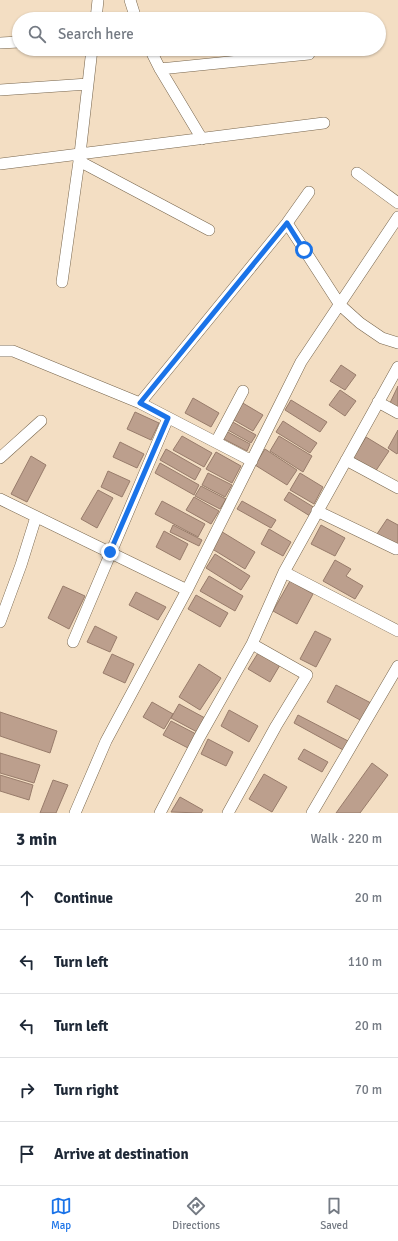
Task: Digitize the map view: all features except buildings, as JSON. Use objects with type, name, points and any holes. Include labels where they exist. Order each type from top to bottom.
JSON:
[{"type":"street","points":[[97,12],[98,0]]},
{"type":"street","points":[[130,0],[134,12]]},
{"type":"street","points":[[0,43],[12,42]]},
{"type":"street","points":[[62,282],[91,56]]},
{"type":"street","points":[[154,56],[202,139]]},
{"type":"street","points":[[160,69],[289,56]]},
{"type":"street","points":[[0,90],[88,84]]},
{"type":"street","points":[[0,164],[79,157],[324,123]]},
{"type":"street","points":[[79,157],[209,230]]},
{"type":"street","points":[[357,173],[398,203]]},
{"type":"street","points":[[140,403],[287,223],[309,192]]},
{"type":"street","points":[[75,813],[106,740],[187,590],[301,362],[398,217]]},
{"type":"street","points":[[287,223],[340,305],[360,323],[382,338],[398,343]]},
{"type":"street","points":[[0,351],[13,351],[140,403],[252,461]]},
{"type":"street","points":[[160,813],[199,738],[252,644],[284,572],[398,367]]},
{"type":"street","points":[[216,442],[243,391]]},
{"type":"street","points":[[378,402],[398,413]]},
{"type":"street","points":[[73,642],[168,418]]},
{"type":"street","points":[[0,458],[41,421]]},
{"type":"street","points":[[346,460],[398,488]]},
{"type":"street","points":[[0,499],[187,590]]},
{"type":"street","points":[[317,511],[396,549]]},
{"type":"street","points":[[0,622],[21,565],[36,517]]},
{"type":"street","points":[[284,572],[398,631]]},
{"type":"street","points":[[228,813],[276,726],[307,675],[252,644]]},
{"type":"street","points":[[312,813],[398,666]]},
{"type":"route","points":[[110,552],[143,479],[168,418],[140,403],[287,223],[304,250]]}]
